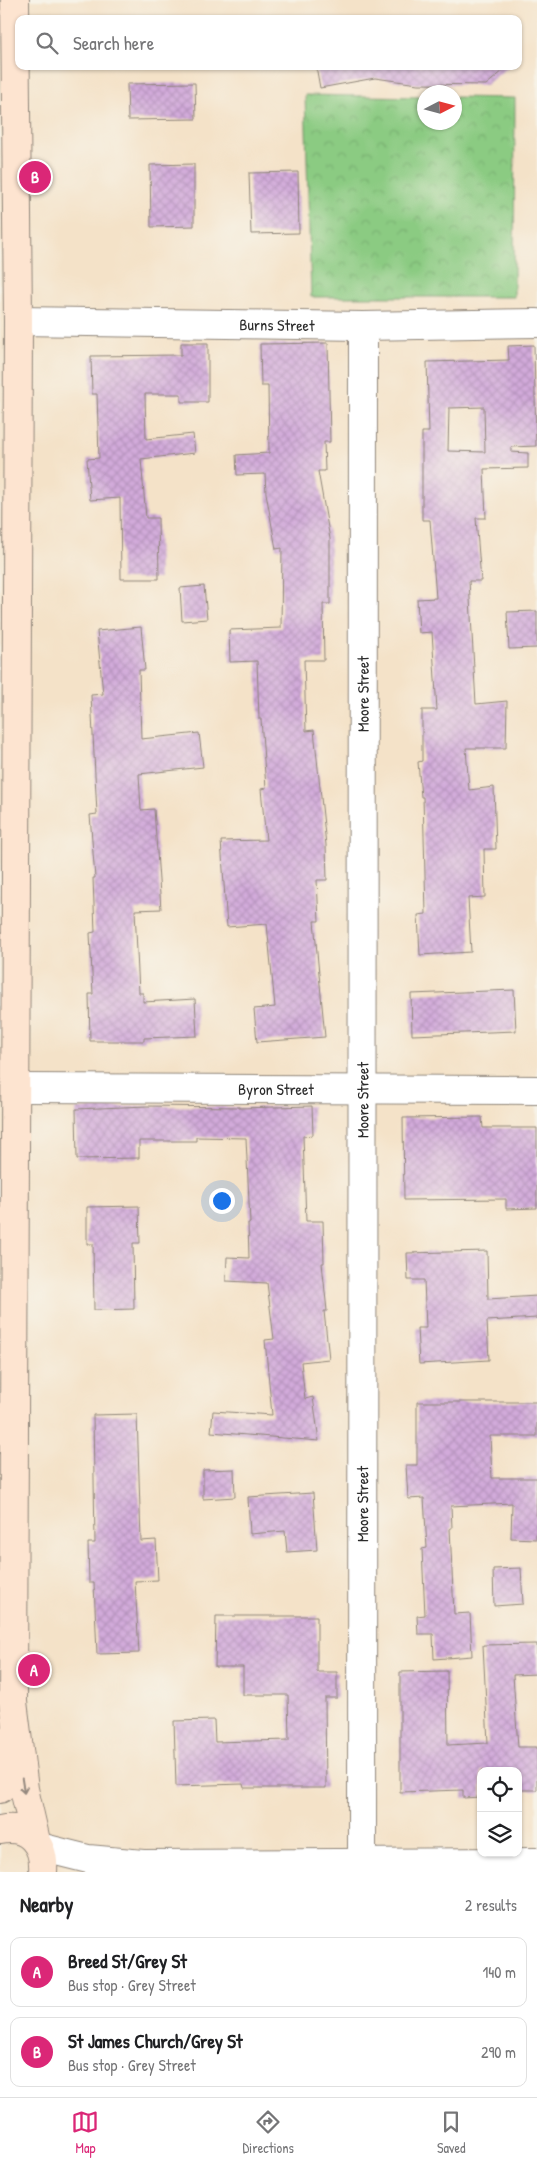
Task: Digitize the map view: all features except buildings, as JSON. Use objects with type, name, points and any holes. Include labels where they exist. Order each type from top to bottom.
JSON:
[{"type":"main road","points":[[16,0],[16,15]]},
{"type":"main road","points":[[17,70],[18,321],[9,584],[16,1088],[13,1702],[24,1788],[39,1853]]},
{"type":"main road","points":[[0,1789],[13,1702]]},
{"type":"main road","points":[[0,1830],[18,1830],[39,1853]]},
{"type":"street","name":"Burns Street","points":[[18,321],[364,326],[537,323]]},
{"type":"street","name":"Moore Street","points":[[362,1867],[364,326]]},
{"type":"street","name":"Byron Street","points":[[16,1088],[537,1090]]},
{"type":"street","points":[[39,1853],[143,1864],[362,1867],[537,1862]]},
{"type":"street","points":[[102,1872],[143,1864]]},
{"type":"green space","points":[[305,95],[417,97],[417,130],[462,130],[462,97],[515,98],[514,297],[311,297]]},
{"type":"place","name":"St James Church/Grey St","points":[[35,177]]},
{"type":"place","name":"Breed St/Grey St","points":[[34,1670]]}]
